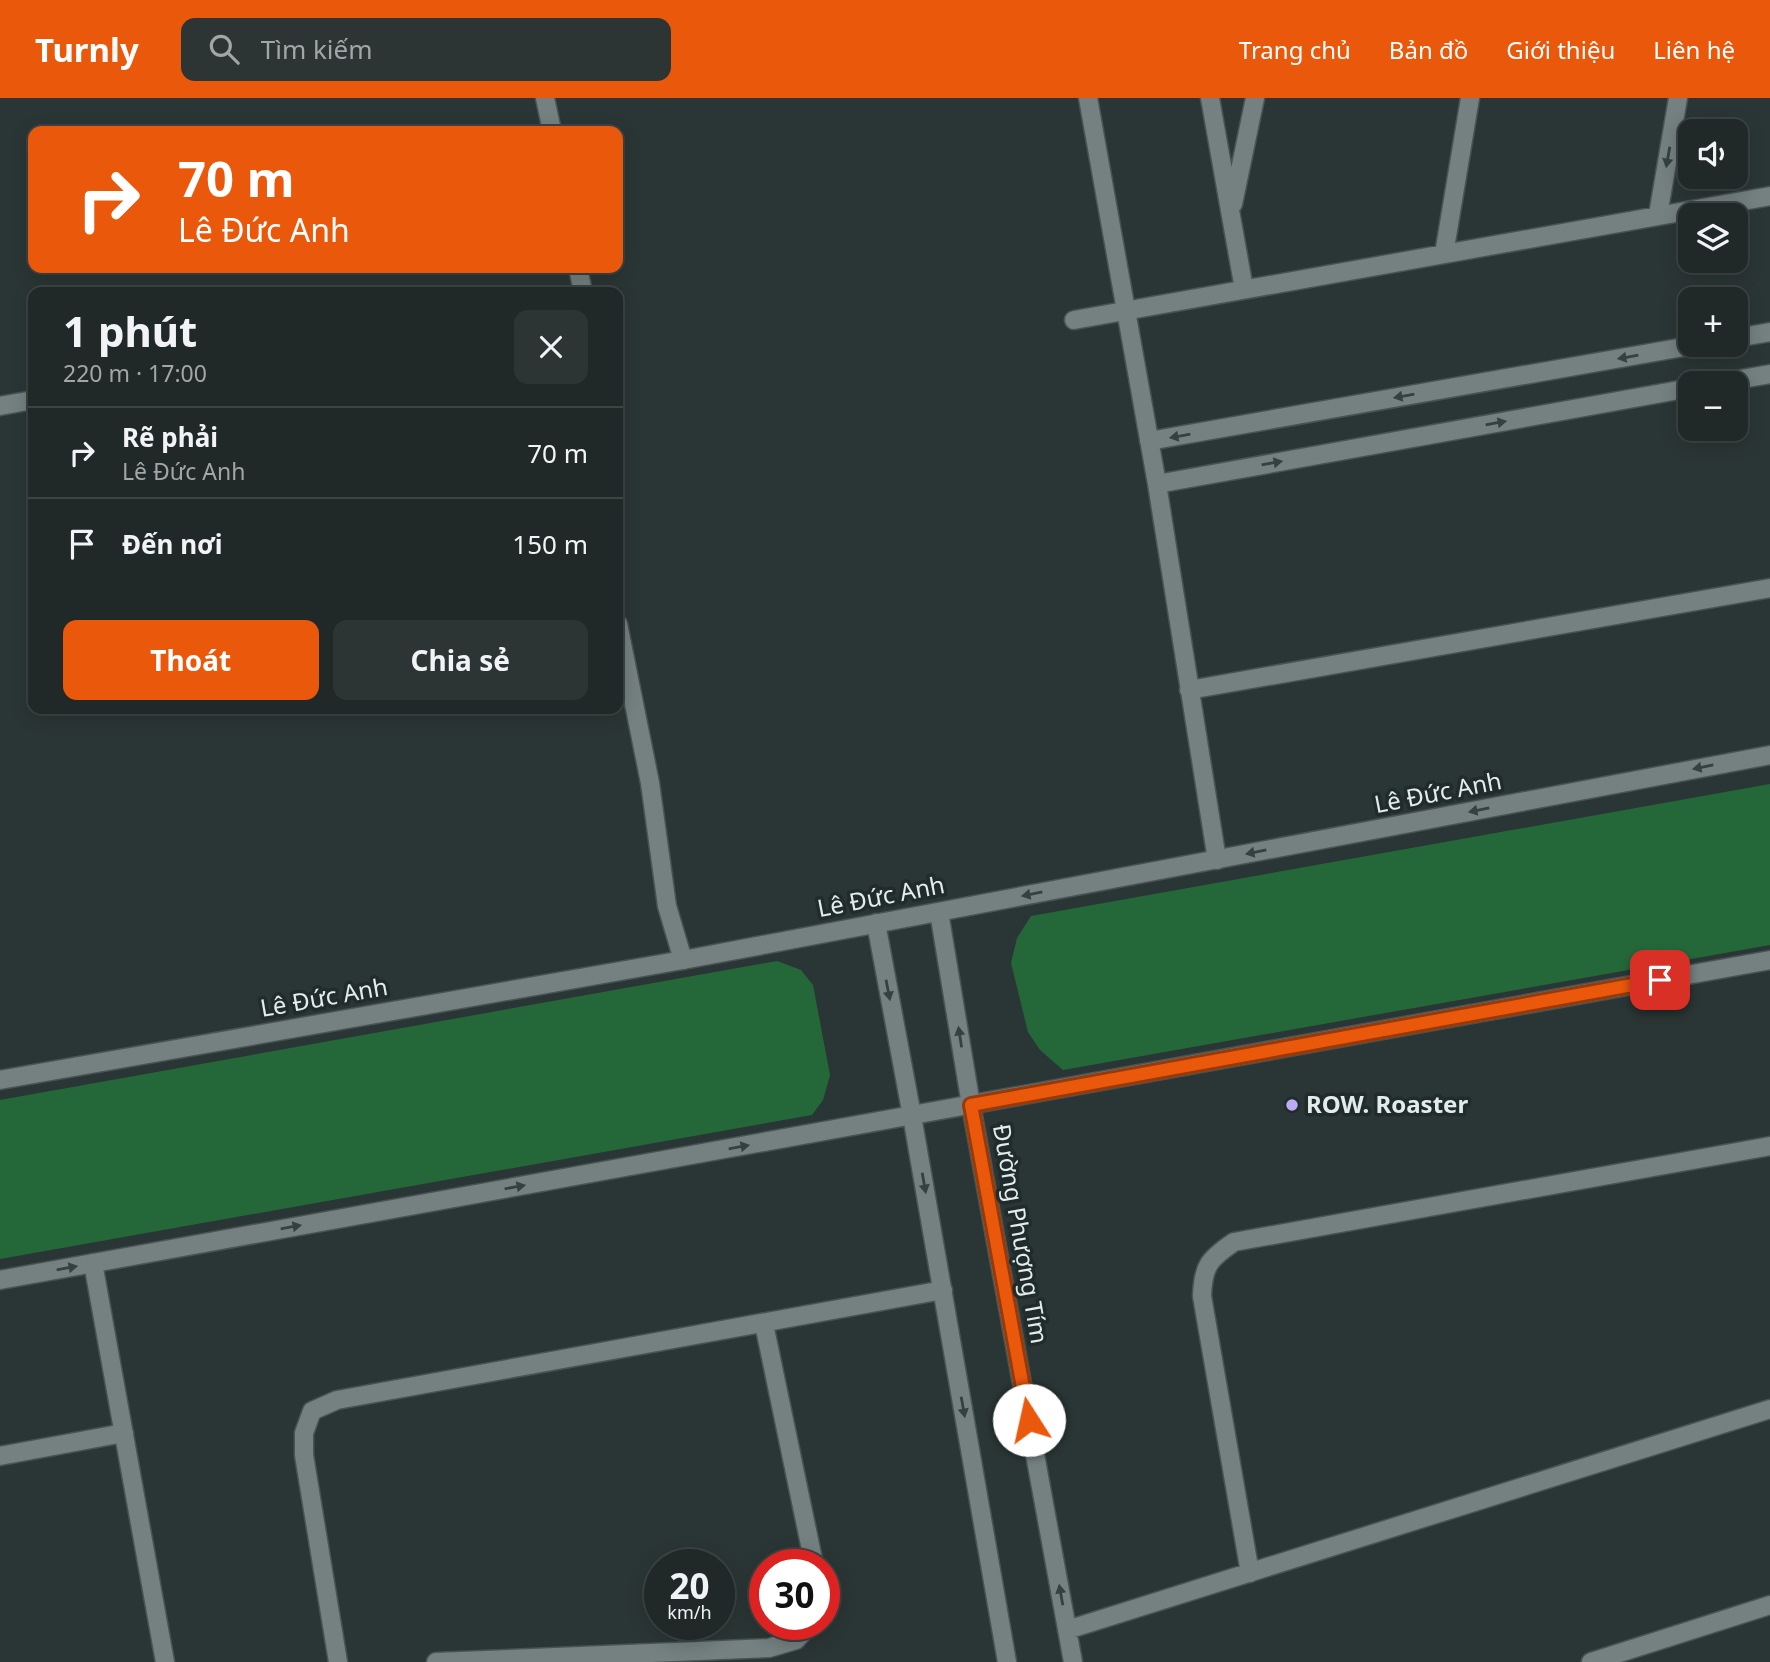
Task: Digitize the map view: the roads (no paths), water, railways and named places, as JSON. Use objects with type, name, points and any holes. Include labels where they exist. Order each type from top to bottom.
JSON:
[{"type":"street","points":[[545,98],[551,126]]},
{"type":"street","points":[[1088,98],[1157,484],[1217,860]]},
{"type":"street","points":[[1210,98],[1244,289]]},
{"type":"street","points":[[1231,215],[1255,98]]},
{"type":"street","points":[[1444,254],[1470,98]]},
{"type":"street","points":[[1658,215],[1678,98]]},
{"type":"street","points":[[1074,320],[1770,196]]},
{"type":"street","points":[[1748,336],[1770,332]]},
{"type":"street","points":[[1149,441],[1678,348]]},
{"type":"street","points":[[1748,378],[1770,374]]},
{"type":"street","points":[[1157,484],[1678,390]]},
{"type":"street","points":[[0,406],[28,401]]},
{"type":"street","points":[[1189,690],[1770,588]]},
{"type":"street","points":[[623,649],[650,783],[667,906],[683,960]]},
{"type":"street","name":"Lê Đức Anh","points":[[0,1080],[683,960],[1770,755]]},
{"type":"street","name":"Đường Phượng Tím","points":[[939,912],[971,1105],[1073,1662]]},
{"type":"street","points":[[876,923],[1007,1662]]},
{"type":"street","points":[[0,1280],[1770,960]]},
{"type":"street","points":[[1251,1573],[1202,1296],[1203,1272],[1215,1254],[1234,1242],[1770,1146]]},
{"type":"street","points":[[93,1263],[165,1662]]},
{"type":"street","points":[[338,1662],[304,1455],[304,1433],[312,1411],[337,1400],[943,1290]]},
{"type":"street","points":[[764,1324],[811,1549]]},
{"type":"street","points":[[1067,1630],[1770,1409]]},
{"type":"street","points":[[0,1455],[124,1433]]},
{"type":"street","points":[[1591,1662],[1770,1605]]},
{"type":"street","points":[[436,1662],[769,1648],[796,1640]]},
{"type":"place","name":"ROW. Roaster","points":[[1292,1105]]}]
